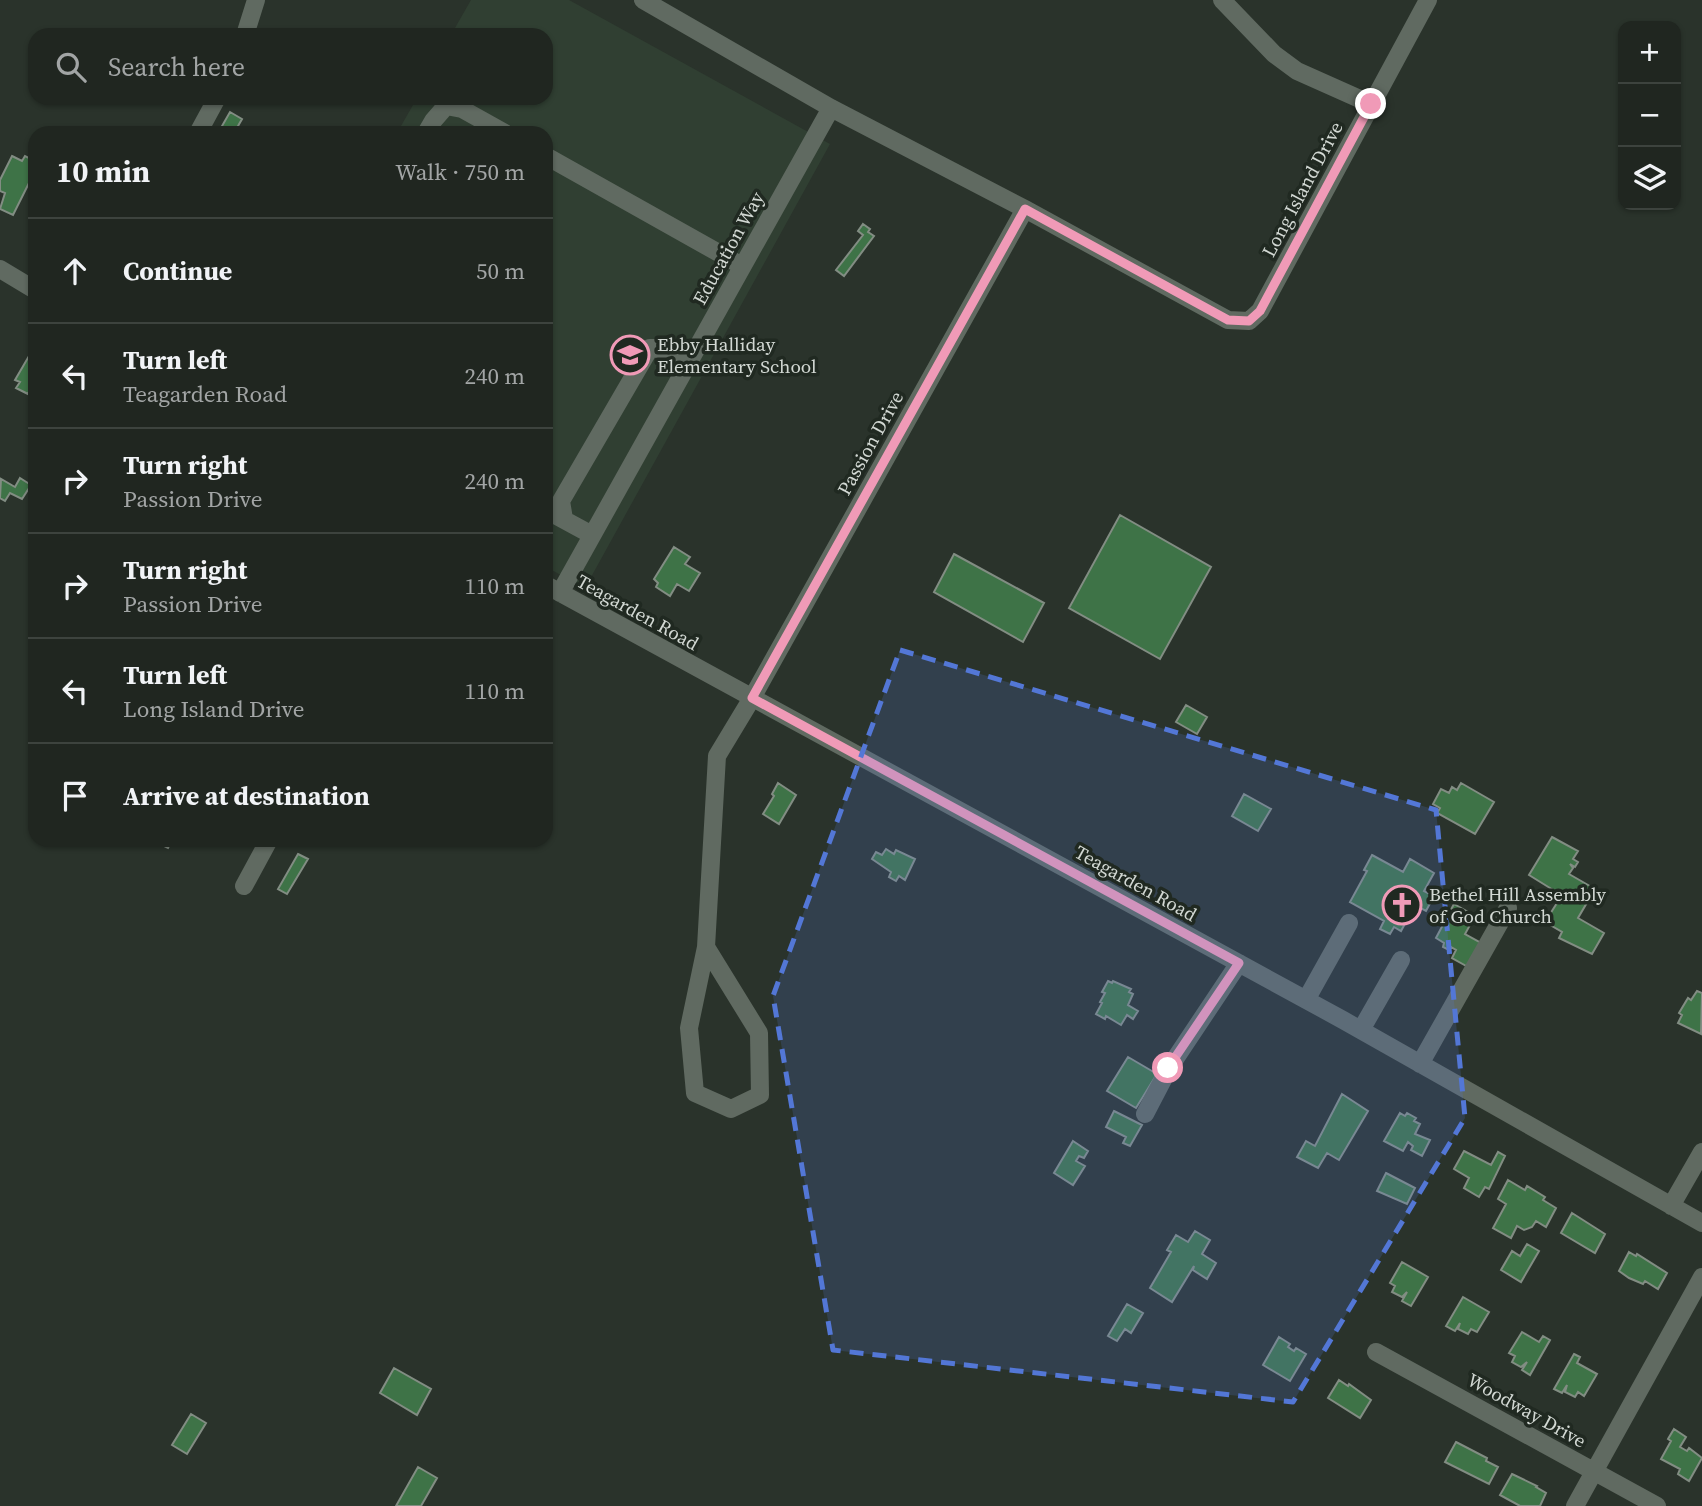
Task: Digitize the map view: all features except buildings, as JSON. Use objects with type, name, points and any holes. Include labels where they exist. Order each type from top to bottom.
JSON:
[{"type":"street","points":[[247,28],[256,0]]},
{"type":"street","points":[[643,0],[831,108],[1025,209]]},
{"type":"street","points":[[1222,0],[1274,54],[1297,71],[1371,104]]},
{"type":"street","name":"Long Island Drive","points":[[1025,209],[1228,320],[1249,321],[1260,311],[1428,0]]},
{"type":"street","points":[[202,126],[213,105]]},
{"type":"street","points":[[430,126],[446,106],[462,109],[492,126]]},
{"type":"street","name":"Education Way","points":[[553,589],[592,535],[831,108]]},
{"type":"street","points":[[553,160],[742,266]]},
{"type":"street","name":"Passion Drive","points":[[706,947],[759,1033],[760,1095],[731,1110],[695,1093],[689,1028],[706,947],[717,756],[1025,209]]},
{"type":"street","points":[[0,269],[28,286]]},
{"type":"street","points":[[564,519],[561,502],[650,348],[656,348],[688,364]]},
{"type":"street","points":[[553,514],[592,535]]},
{"type":"street","name":"Teagarden Road","points":[[553,589],[1361,1030],[1702,1223]]},
{"type":"street","points":[[244,886],[265,847]]},
{"type":"street","points":[[1420,1064],[1507,908]]},
{"type":"street","points":[[1306,1000],[1349,923]]},
{"type":"street","points":[[1361,1030],[1401,960]]},
{"type":"street","points":[[1144,1114],[1168,1068],[1239,963]]},
{"type":"street","points":[[1671,1206],[1702,1152]]},
{"type":"street","points":[[1575,1506],[1702,1278]]},
{"type":"street","name":"Woodway Drive","points":[[1376,1352],[1657,1506]]},
{"type":"highlighted area","points":[[900,650],[1436,810],[1465,1118],[1293,1402],[833,1350],[773,996]]},
{"type":"shaded area","name":"Ebby Halliday Elementary School","points":[[471,0],[569,0],[830,144],[585,588],[553,571],[553,126],[401,126],[413,105],[553,105],[553,28],[455,28]]},
{"type":"place","name":"Ebby Halliday Elementary School","points":[[630,355]]},
{"type":"place","name":"Bethel Hill Assembly of God Church","points":[[1402,905]]},
{"type":"route","points":[[1168,1068],[1239,963],[752,698],[1025,209],[1228,320],[1249,321],[1260,311],[1371,104]]}]
